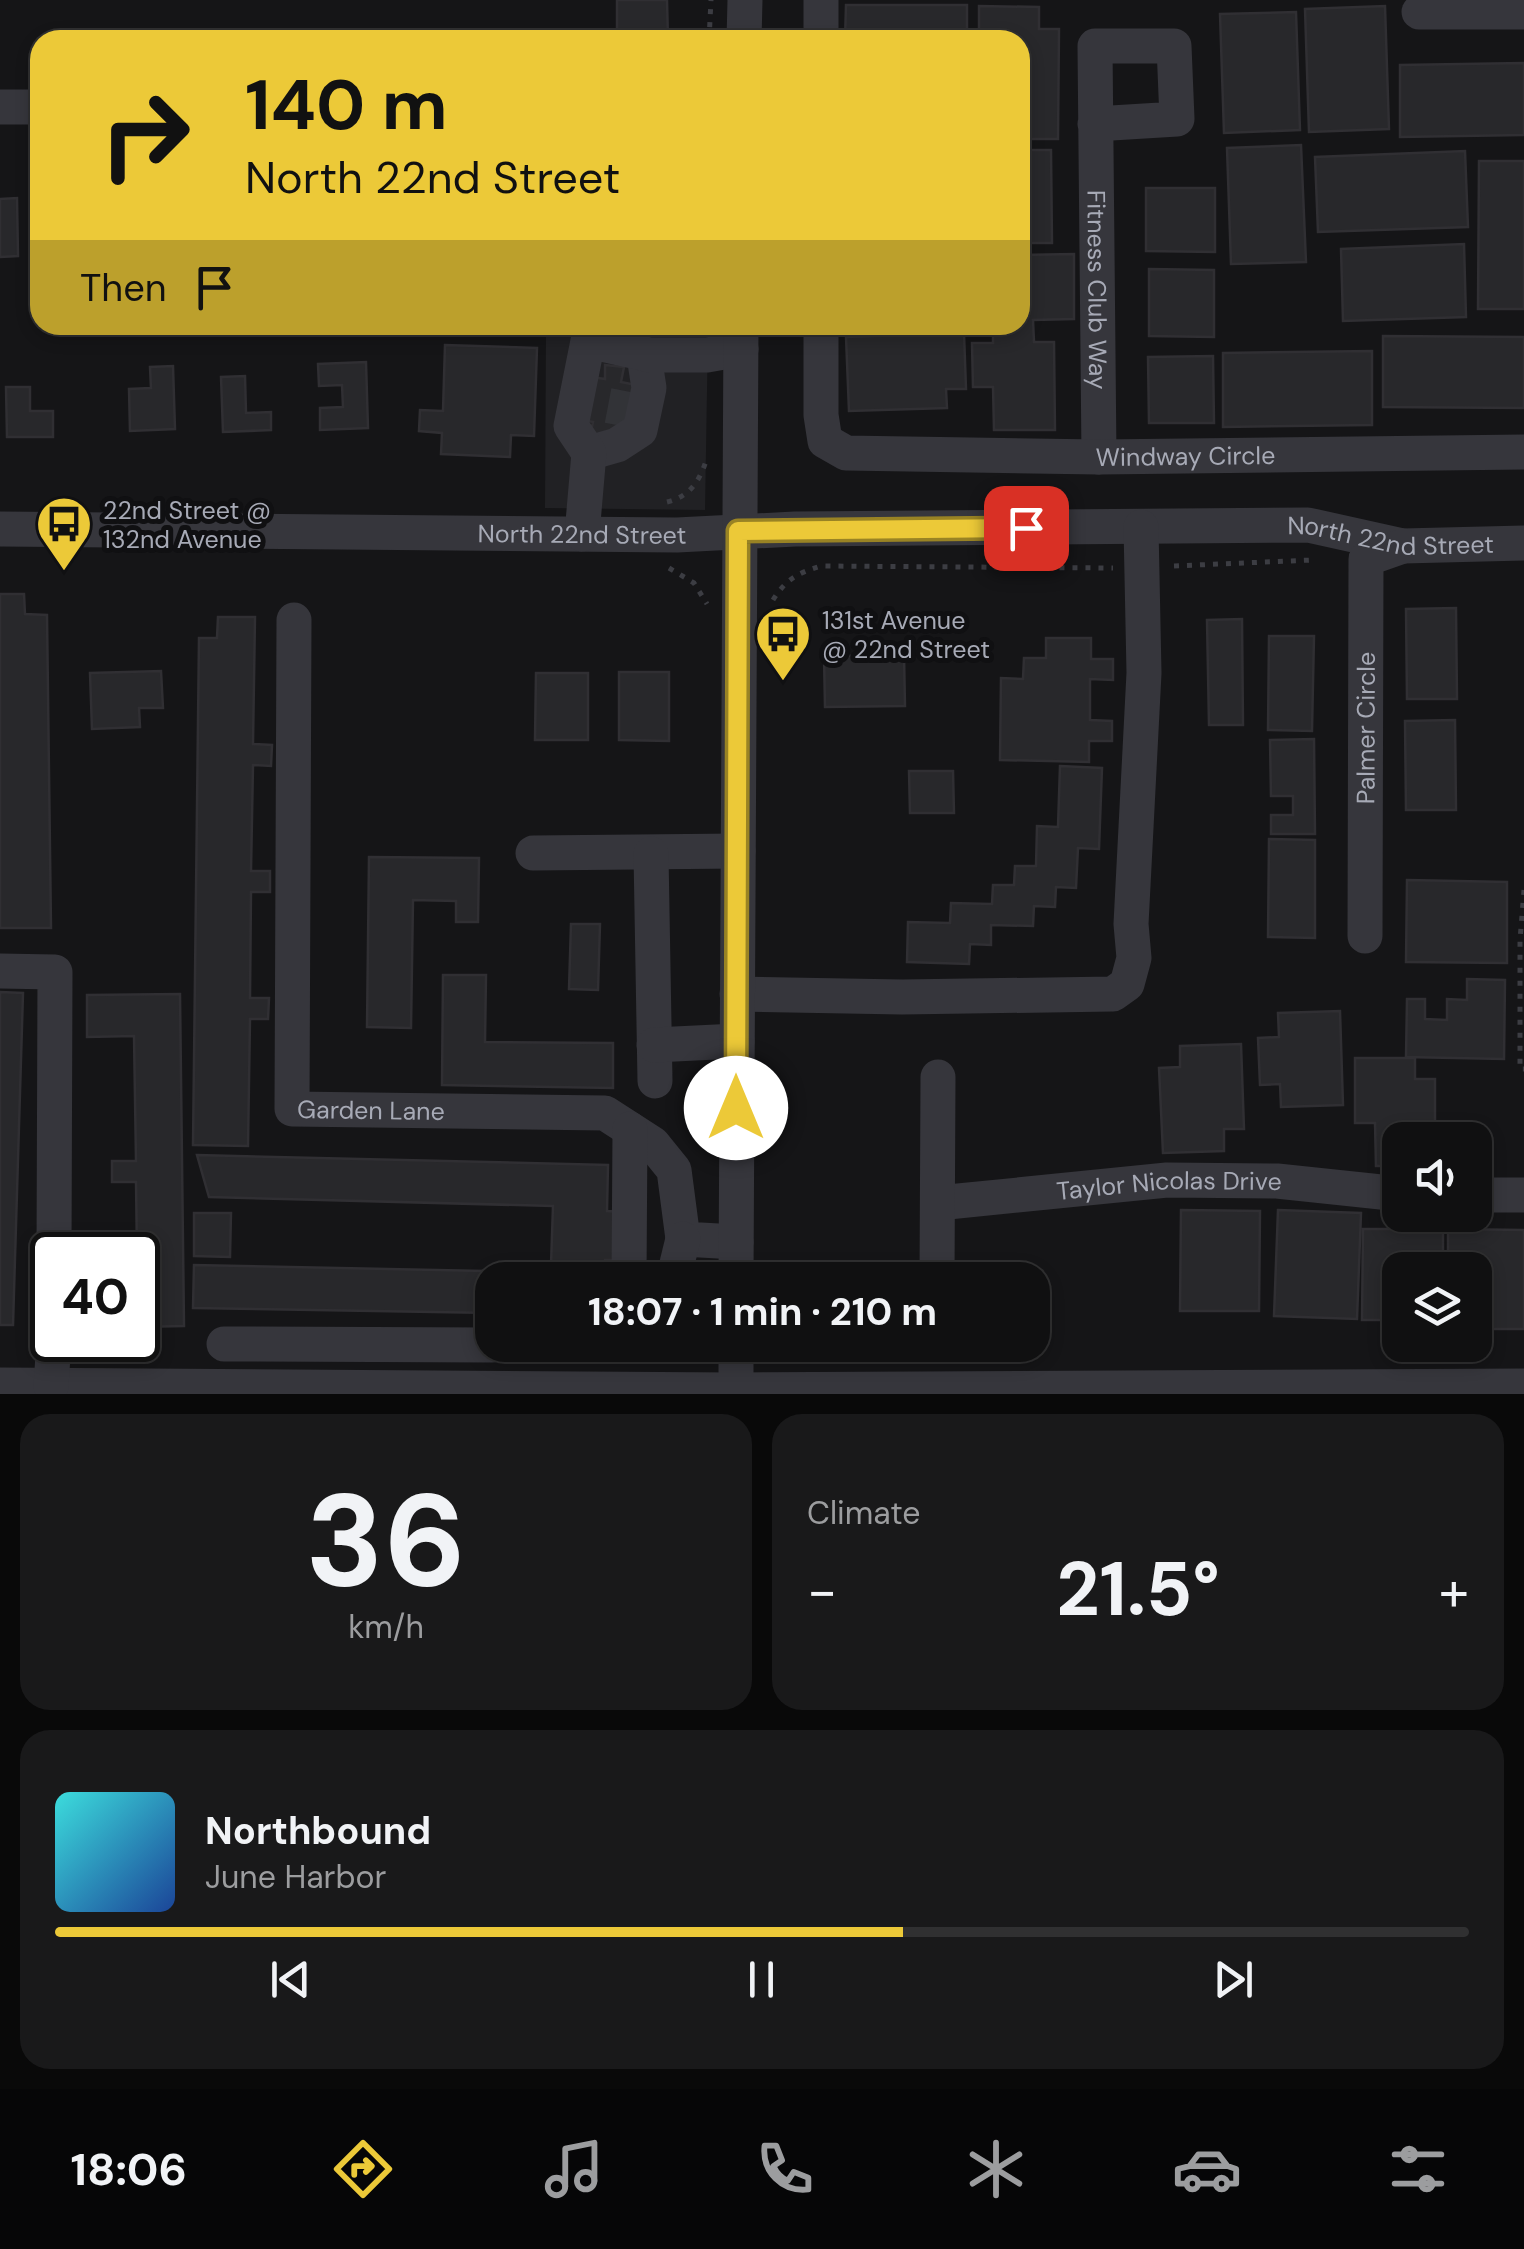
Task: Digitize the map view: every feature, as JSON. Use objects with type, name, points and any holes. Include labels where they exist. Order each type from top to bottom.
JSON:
[{"type":"street","points":[[744,30],[745,0]]},
{"type":"street","points":[[821,0],[821,30]]},
{"type":"street","points":[[1419,12],[1524,12]]},
{"type":"street","points":[[0,107],[30,107]]},
{"type":"street","name":"Fitness Club Way","points":[[1096,124],[1099,457]]},
{"type":"street","name":"Windway Circle","points":[[821,335],[824,441],[846,453],[1099,457],[1524,452]]},
{"type":"street","points":[[642,367],[649,388],[640,430],[609,442],[571,426],[588,341],[642,367],[707,354],[741,337],[736,1262]]},
{"type":"street","points":[[582,534],[609,442]]},
{"type":"street","name":"North 22nd Street","points":[[0,529],[582,534],[1308,525],[1403,546],[1524,543]]},
{"type":"street","points":[[737,994],[1078,995],[1113,994],[1127,984],[1134,958],[1132,924],[1144,673],[1141,526]]},
{"type":"street","name":"Palmer Circle","points":[[1366,936],[1366,559],[1403,546]]},
{"type":"street","name":"Garden Lane","points":[[294,620],[292,1109],[605,1113],[653,1144],[674,1170],[682,1239],[677,1262]]},
{"type":"street","points":[[533,854],[738,851]]},
{"type":"street","points":[[651,854],[655,1082]]},
{"type":"street","points":[[0,971],[55,972],[54,1232]]},
{"type":"street","points":[[654,1044],[737,1041]]},
{"type":"street","points":[[936,1262],[938,1077]]},
{"type":"street","points":[[629,1262],[630,1130]]},
{"type":"street","name":"Taylor Nicolas Drive","points":[[938,1203],[1168,1180],[1277,1181],[1382,1192]]},
{"type":"street","points":[[1492,1195],[1524,1195]]},
{"type":"street","points":[[682,1239],[736,1242]]},
{"type":"street","points":[[234,1386],[231,1344],[475,1345]]},
{"type":"street","points":[[52,1386],[53,1362]]},
{"type":"street","points":[[736,1362],[736,1392]]},
{"type":"street","points":[[0,1385],[736,1392],[1524,1386]]},
{"type":"path","points":[[710,30],[711,0]]},
{"type":"path","points":[[657,504],[680,499],[696,485],[707,460],[707,442]]},
{"type":"path","points":[[769,616],[782,584],[796,574],[821,566],[1142,568],[1312,560]]},
{"type":"path","points":[[659,564],[694,583],[706,600],[708,612]]},
{"type":"path","points":[[1524,890],[1520,1069],[1524,1069]]},
{"type":"shaded area","points":[[546,335],[708,335],[705,510],[545,508]]},
{"type":"building","points":[[617,0],[667,0],[668,30],[617,30]]},
{"type":"building","points":[[846,5],[967,5],[967,30],[845,30]]},
{"type":"building","points":[[979,6],[1039,7],[1039,29],[1059,29],[1058,139],[1030,139],[1030,30],[979,30]]},
{"type":"building","points":[[1385,6],[1389,129],[1309,132],[1305,9]]},
{"type":"building","points":[[1296,12],[1300,130],[1224,133],[1220,14]]},
{"type":"building","points":[[1524,63],[1524,135],[1400,137],[1400,65]]},
{"type":"building","points":[[1301,145],[1306,262],[1231,264],[1227,148]]},
{"type":"building","points":[[1030,150],[1051,150],[1052,243],[1030,243]]},
{"type":"building","points":[[1465,151],[1468,227],[1318,232],[1315,157]]},
{"type":"building","points":[[1479,161],[1524,161],[1524,309],[1478,309]]},
{"type":"building","points":[[1146,188],[1215,188],[1215,252],[1146,251]]},
{"type":"building","points":[[17,198],[18,256],[0,257],[0,199]]},
{"type":"building","points":[[1464,244],[1466,317],[1343,321],[1341,249]]},
{"type":"building","points":[[1074,254],[1074,319],[1033,320],[1034,342],[1054,342],[1055,430],[994,430],[993,387],[973,387],[972,343],[993,343],[993,335],[1030,335],[1030,255]]},
{"type":"building","points":[[1149,269],[1214,270],[1214,337],[1149,336]]},
{"type":"building","points":[[964,335],[966,389],[946,389],[947,408],[849,411],[846,337]]},
{"type":"building","points":[[1383,336],[1524,337],[1524,408],[1383,407]]},
{"type":"building","points":[[445,345],[537,348],[534,436],[511,435],[510,457],[441,454],[442,433],[419,431],[420,410],[443,411]]},
{"type":"building","points":[[1372,351],[1372,425],[1223,427],[1223,353]]},
{"type":"building","points":[[1213,356],[1214,423],[1149,423],[1148,357]]},
{"type":"building","points":[[366,362],[368,428],[320,430],[320,408],[343,407],[342,385],[319,386],[318,364]]},
{"type":"building","points":[[605,365],[624,367],[621,382],[636,385],[628,428],[590,436],[593,422],[583,420],[591,377],[605,379]]},
{"type":"building","points":[[173,366],[175,429],[130,431],[129,389],[151,388],[150,367]]},
{"type":"building","points":[[245,376],[246,413],[271,412],[271,430],[223,432],[221,377]]},
{"type":"building","points":[[6,387],[30,387],[30,411],[53,411],[53,437],[7,437]]},
{"type":"building","points":[[0,594],[24,594],[25,614],[47,615],[51,928],[0,928]]},
{"type":"building","points":[[1456,608],[1457,699],[1407,699],[1406,609]]},
{"type":"building","points":[[218,617],[255,617],[253,744],[272,745],[271,766],[253,765],[251,871],[270,871],[270,892],[251,892],[250,998],[269,998],[268,1019],[250,1019],[248,1146],[193,1145],[199,638],[217,638]]},
{"type":"building","points":[[1242,619],[1243,725],[1209,725],[1207,620]]},
{"type":"building","points":[[1269,636],[1314,636],[1312,731],[1268,730]]},
{"type":"building","points":[[1046,638],[1091,638],[1091,659],[1113,659],[1113,680],[1090,679],[1090,720],[1112,721],[1112,741],[1089,741],[1089,762],[1000,760],[1001,678],[1023,679],[1024,658],[1046,658]]},
{"type":"building","points":[[904,655],[905,706],[825,707],[824,656]]},
{"type":"building","points":[[161,671],[163,708],[139,708],[140,727],[92,729],[90,673]]},
{"type":"building","points":[[619,672],[669,672],[669,741],[619,740]]},
{"type":"building","points":[[536,673],[588,673],[588,740],[535,740]]},
{"type":"building","points":[[1455,720],[1456,810],[1406,810],[1405,721]]},
{"type":"building","points":[[1314,739],[1315,834],[1271,834],[1271,815],[1293,815],[1293,796],[1271,796],[1270,740]]},
{"type":"building","points":[[1060,766],[1102,768],[1099,849],[1078,848],[1076,888],[1056,887],[1055,907],[1034,906],[1033,926],[991,925],[991,945],[970,944],[969,964],[907,962],[908,922],[950,923],[951,903],[992,904],[993,885],[1014,885],[1015,866],[1036,866],[1037,826],[1058,827]]},
{"type":"building","points":[[909,771],[953,771],[954,813],[910,813]]},
{"type":"building","points":[[1269,839],[1315,840],[1315,938],[1268,937]]},
{"type":"building","points":[[369,857],[479,858],[478,922],[456,922],[456,901],[413,900],[411,1028],[367,1027]]},
{"type":"building","points":[[1407,880],[1507,882],[1507,963],[1406,962]]},
{"type":"building","points":[[571,924],[600,924],[598,990],[569,989]]},
{"type":"building","points":[[443,975],[486,975],[485,1042],[613,1043],[613,1088],[442,1085]]},
{"type":"building","points":[[1467,979],[1505,980],[1504,1059],[1406,1057],[1407,999],[1425,999],[1425,1019],[1447,1020],[1447,999],[1467,1000]]},
{"type":"building","points":[[0,992],[23,993],[13,1325],[0,1325]]},
{"type":"building","points":[[180,994],[184,1326],[160,1327],[160,1232],[137,1232],[136,1182],[112,1182],[112,1161],[136,1161],[134,1036],[87,1037],[87,995]]},
{"type":"building","points":[[1340,1011],[1343,1105],[1281,1107],[1280,1084],[1260,1085],[1258,1038],[1279,1037],[1278,1013]]},
{"type":"building","points":[[1241,1044],[1244,1129],[1224,1129],[1224,1151],[1163,1153],[1159,1068],[1180,1067],[1180,1046]]},
{"type":"building","points":[[1355,1058],[1415,1058],[1415,1079],[1435,1079],[1435,1122],[1382,1122],[1382,1166],[1376,1166],[1375,1123],[1355,1123]]},
{"type":"building","points":[[197,1155],[608,1165],[607,1211],[640,1213],[639,1260],[551,1262],[553,1206],[209,1197]]},
{"type":"building","points":[[1181,1210],[1260,1211],[1259,1311],[1180,1311]]},
{"type":"building","points":[[1278,1210],[1361,1213],[1357,1319],[1274,1316]]},
{"type":"building","points":[[194,1213],[231,1213],[230,1257],[194,1256]]},
{"type":"building","points":[[1363,1229],[1443,1232],[1443,1252],[1382,1252],[1382,1320],[1362,1320]]},
{"type":"building","points":[[1524,1230],[1524,1329],[1492,1329],[1492,1252],[1448,1252],[1448,1232]]},
{"type":"building","points":[[194,1265],[475,1271],[475,1313],[193,1308]]},
{"type":"tunnel","points":[[622,426],[630,384]]},
{"type":"place","name":"22nd Street @ 132nd Avenue","points":[[64,573]]},
{"type":"place","name":"131st Avenue @ 22nd Street","points":[[783,683]]},
{"type":"route","points":[[736,1108],[738,531],[1026,528]]}]
